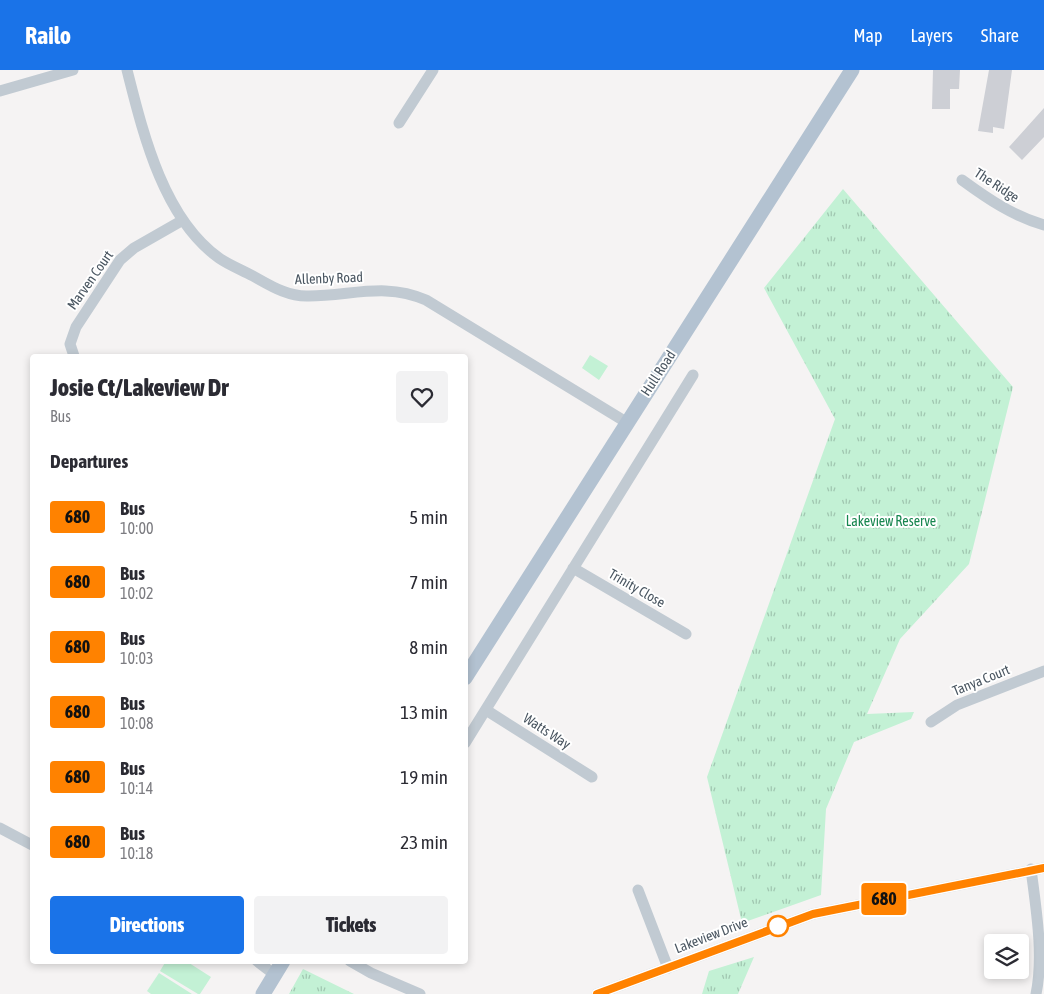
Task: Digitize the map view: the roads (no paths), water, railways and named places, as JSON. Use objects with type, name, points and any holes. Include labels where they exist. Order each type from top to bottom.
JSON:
[{"type":"main road","name":"Hull Road","points":[[468,673],[626,422],[852,70]]},
{"type":"main road","points":[[263,994],[281,964]]},
{"type":"street","points":[[0,91],[74,70]]},
{"type":"street","name":"Allenby Road","points":[[127,70],[139,118],[158,174],[182,220],[200,241],[220,258],[290,295],[309,296],[373,291],[407,292],[426,300],[626,422]]},
{"type":"street","points":[[399,123],[433,70]]},
{"type":"street","name":"The Ridge","points":[[962,180],[998,205],[1023,219],[1044,225]]},
{"type":"street","name":"Marven Court","points":[[73,354],[70,344],[76,327],[120,260],[134,248],[182,220]]},
{"type":"street","points":[[468,738],[693,375]]},
{"type":"street","name":"Trinity Close","points":[[573,568],[686,634]]},
{"type":"street","name":"Tanya Court","points":[[931,722],[957,705],[1044,671]]},
{"type":"street","name":"Watts Way","points":[[486,710],[592,777]]},
{"type":"street","points":[[0,828],[30,844]]},
{"type":"street","name":"Lakeview Drive","points":[[597,994],[813,914],[1031,869],[1044,868]]},
{"type":"street","points":[[1031,869],[1041,952],[1040,983],[1036,994]]},
{"type":"street","points":[[638,890],[668,968]]},
{"type":"street","points":[[261,964],[274,975]]},
{"type":"street","points":[[355,964],[371,974],[420,994]]},
{"type":"park label","name":"Lakeview Reserve","points":[[891,521]]}]
